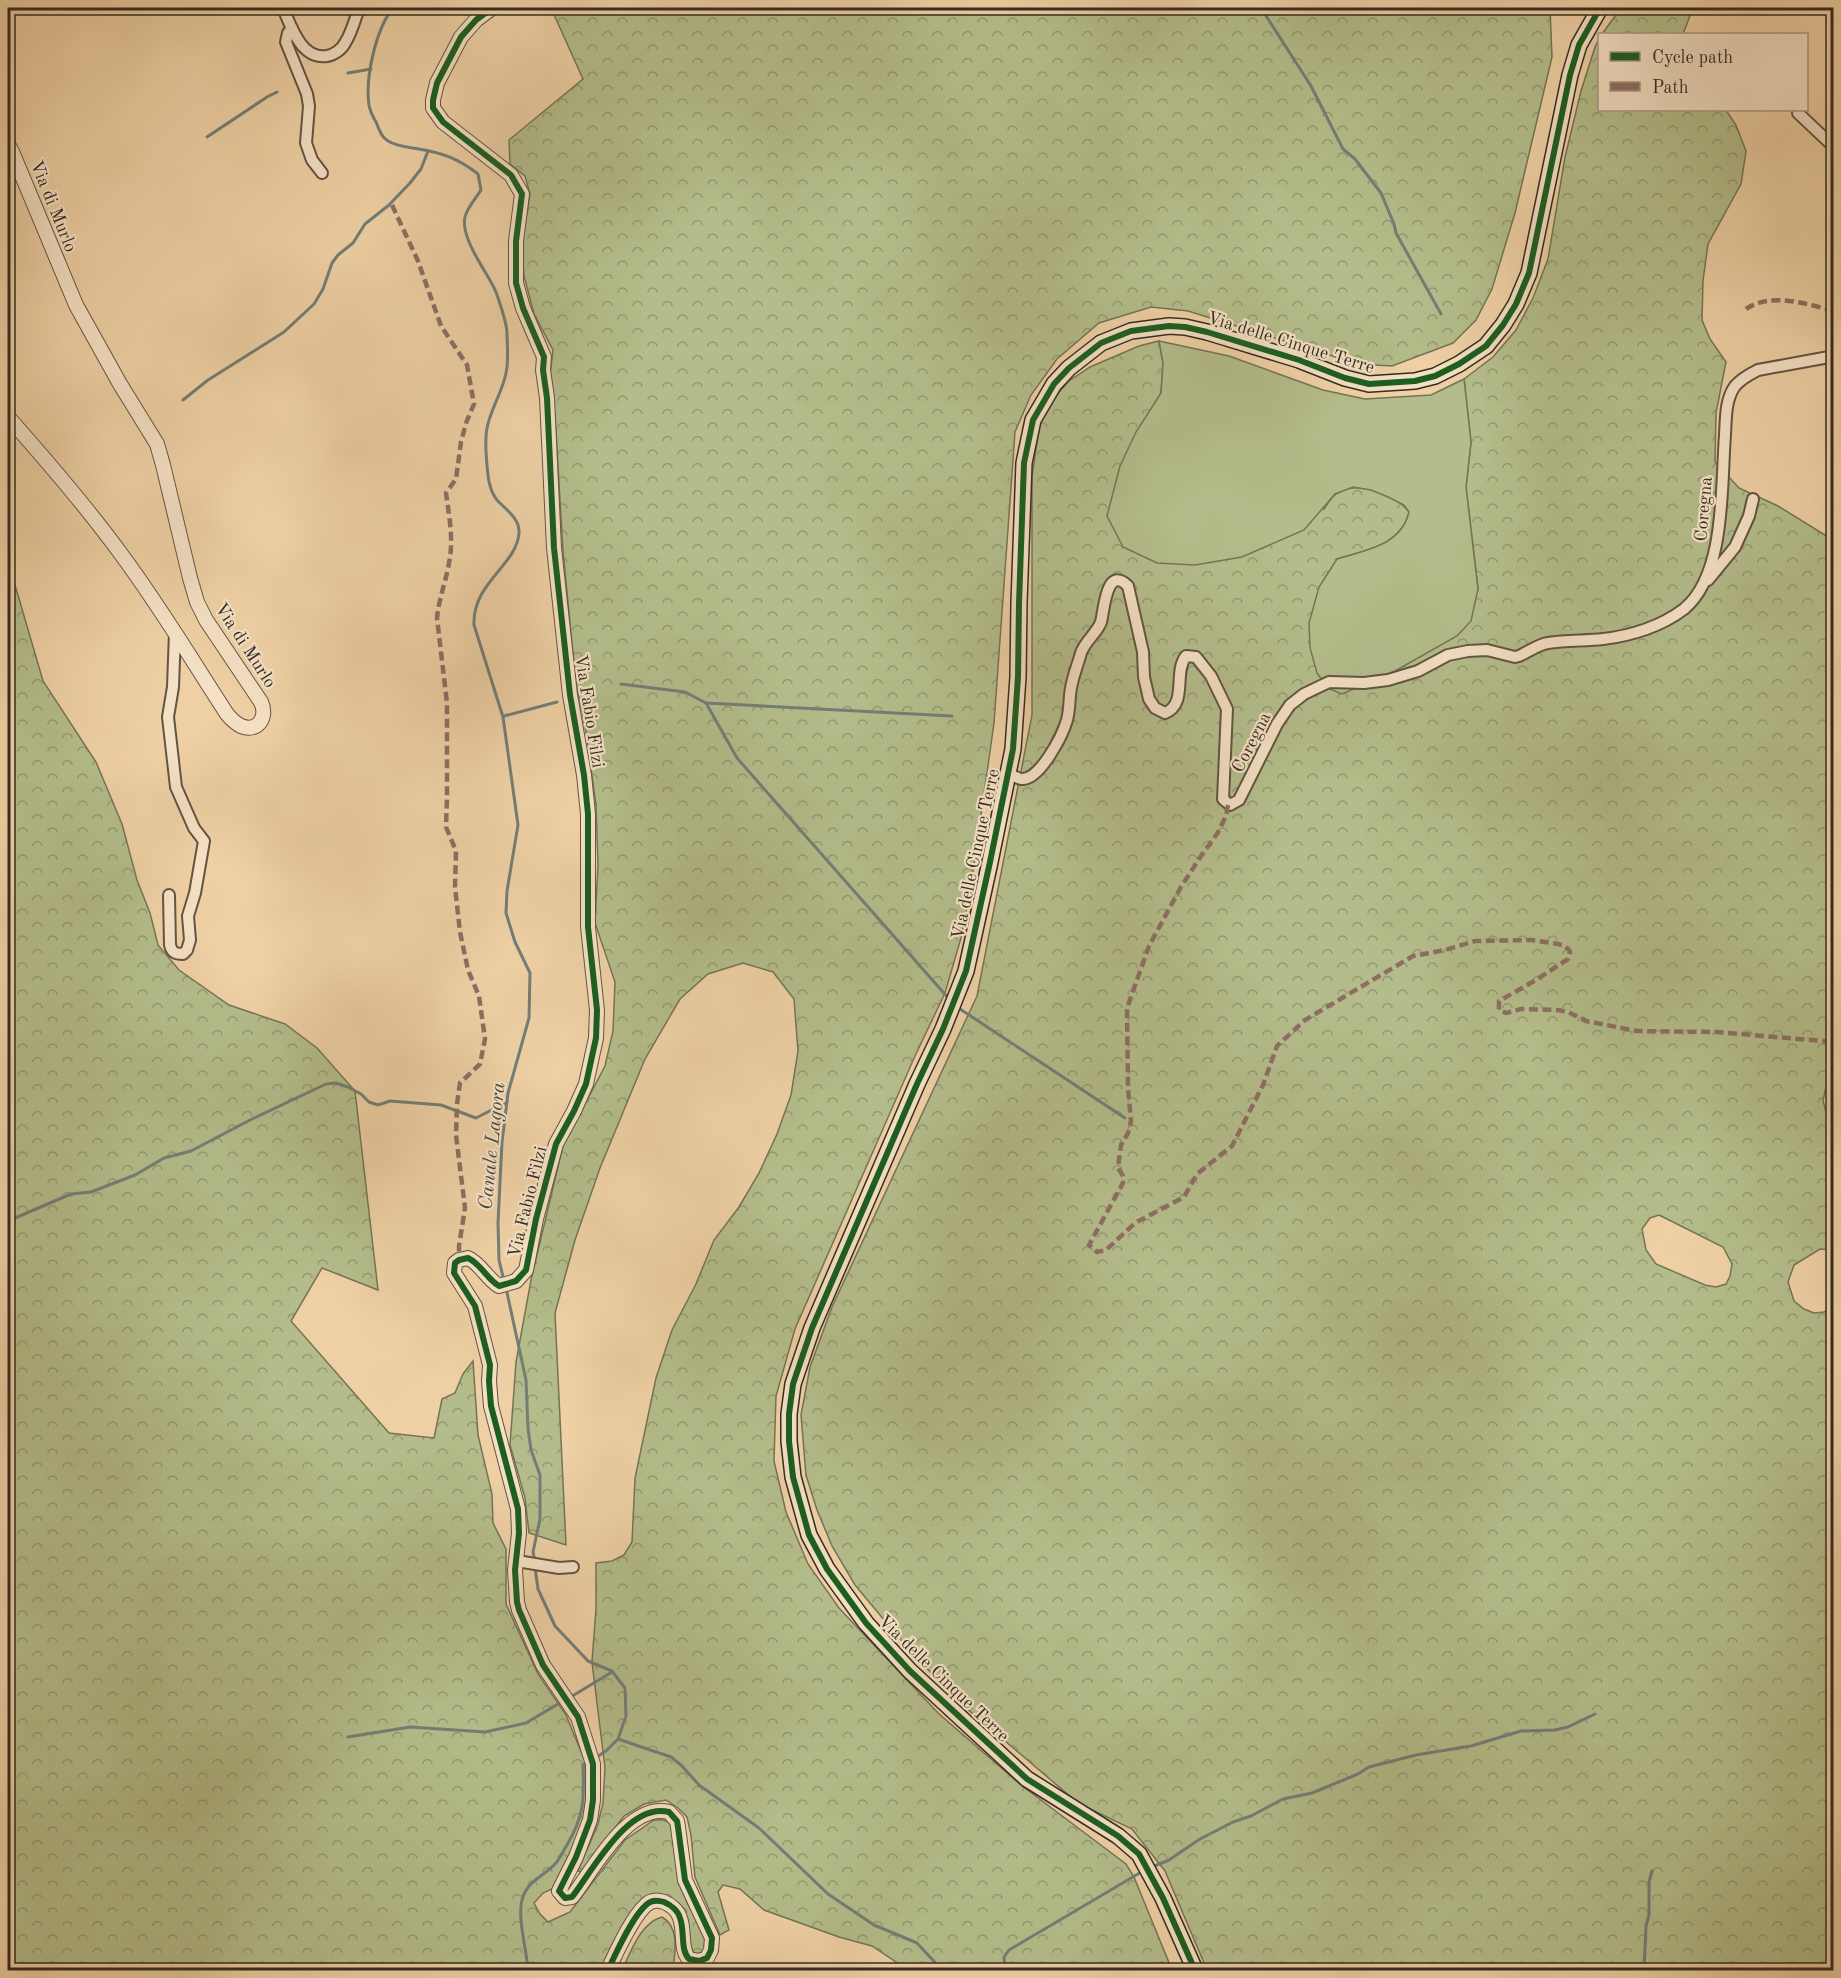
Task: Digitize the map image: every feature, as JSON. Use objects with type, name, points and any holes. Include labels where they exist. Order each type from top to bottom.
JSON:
[{"type":"main road","name":"Via delle Cinque Terre","points":[[1195,1971],[1139,1854],[1118,1836],[1027,1779],[910,1671],[866,1623],[827,1569],[809,1535],[793,1478],[789,1414],[793,1384],[801,1359],[916,1084],[958,994],[966,971],[1013,749],[1018,677],[1024,463],[1034,420],[1054,384],[1069,368],[1101,344],[1131,332],[1169,326],[1207,332],[1299,360],[1345,378],[1370,384],[1415,381],[1435,375],[1459,364],[1486,346],[1516,304],[1529,273],[1569,75],[1579,45],[1600,8]]},
{"type":"street","points":[[283,8],[300,44],[308,51],[324,56],[331,55],[345,44],[359,8]]},
{"type":"street","name":"Via Fabio Filzi","points":[[492,8],[476,20],[461,37],[437,83],[433,108],[442,122],[511,174],[522,194],[516,241],[516,283],[523,308],[544,357],[554,548],[570,695],[584,775],[588,814],[588,927],[597,1010],[596,1038],[586,1084],[556,1144],[536,1219],[526,1270],[513,1282],[499,1286],[492,1282],[471,1259],[463,1258],[455,1263],[454,1273],[475,1306],[490,1365],[491,1406],[518,1509],[523,1562],[517,1602],[522,1619],[543,1665],[578,1717],[593,1764],[593,1800],[590,1820],[576,1857],[559,1888],[560,1894],[567,1899],[572,1897],[618,1834],[625,1828],[646,1814],[655,1811],[669,1812],[677,1821],[685,1880],[712,1938],[711,1950],[707,1958],[699,1961],[689,1959],[684,1952],[684,1935],[680,1916],[670,1905],[658,1900],[653,1901],[647,1904],[637,1918],[608,1971]]},
{"type":"street","points":[[292,29],[288,33],[286,42],[307,94],[309,106],[306,143],[312,160],[322,173]]},
{"type":"street","points":[[1798,113],[1833,147]]},
{"type":"street","name":"Via di Murlo","points":[[8,144],[76,305],[157,444],[164,465],[189,578],[197,602],[206,620],[264,707],[264,717],[258,725],[249,728],[233,721],[121,554],[65,482],[8,417]]},
{"type":"street","name":"Coregna","points":[[1009,774],[1022,779],[1028,778],[1041,767],[1055,748],[1067,720],[1071,688],[1083,649],[1100,623],[1108,587],[1119,580],[1128,586],[1143,652],[1144,676],[1149,699],[1155,708],[1166,714],[1173,709],[1178,698],[1181,664],[1186,656],[1196,657],[1211,676],[1227,709],[1223,799],[1230,805],[1239,800],[1277,724],[1290,705],[1304,694],[1329,682],[1364,683],[1388,680],[1418,670],[1448,655],[1468,651],[1487,650],[1515,657],[1545,643],[1606,639],[1652,627],[1669,619],[1686,607],[1702,588],[1716,551],[1727,406],[1735,386],[1758,370],[1833,358]]},
{"type":"street","points":[[1702,588],[1735,547],[1749,516],[1753,499]]},
{"type":"street","points":[[169,895],[171,951],[183,954],[190,940],[188,916],[195,893],[204,841],[194,828],[176,787],[168,717],[173,687],[174,631]]},
{"type":"street","points":[[523,1562],[559,1568],[573,1567]]},
{"type":"green space","points":[[551,8],[1550,8],[1552,57],[1515,213],[1492,289],[1476,320],[1453,343],[1392,366],[1358,364],[1188,311],[1151,307],[1099,323],[1057,359],[1031,395],[1015,432],[994,723],[972,879],[961,938],[945,993],[795,1329],[776,1396],[774,1461],[786,1512],[808,1564],[839,1608],[938,1713],[1021,1785],[1126,1864],[1134,1877],[1172,1970],[908,1970],[872,1946],[839,1937],[764,1910],[740,1889],[723,1885],[718,1892],[729,1930],[720,1935],[695,1877],[687,1817],[666,1800],[644,1804],[624,1816],[581,1872],[578,1871],[598,1824],[603,1803],[605,1768],[592,1662],[596,1609],[596,1563],[612,1561],[624,1555],[632,1542],[635,1478],[656,1378],[672,1330],[696,1284],[714,1240],[739,1207],[759,1173],[777,1134],[791,1095],[798,1051],[794,999],[773,972],[743,963],[708,974],[680,999],[645,1059],[600,1168],[575,1240],[555,1313],[566,1545],[529,1533],[525,1498],[510,1445],[516,1362],[531,1280],[563,1146],[605,1066],[613,1031],[615,982],[595,923],[598,865],[596,805],[586,732],[576,684],[563,551],[555,415],[550,376],[553,350],[534,314],[524,276],[522,243],[530,194],[525,176],[510,164],[509,140],[583,79]]},
{"type":"green space","points":[[1621,8],[1693,8],[1683,33],[1603,33]]},
{"type":"green space","points":[[1598,41],[1598,111],[1727,111],[1736,125],[1746,151],[1741,184],[1708,244],[1703,281],[1702,320],[1710,339],[1726,362],[1716,413],[1715,462],[1739,488],[1778,506],[1833,540],[1834,1048],[1823,1101],[1827,1115],[1833,1119],[1833,1250],[1820,1249],[1794,1265],[1788,1282],[1794,1301],[1804,1309],[1814,1313],[1833,1308],[1833,1970],[1207,1970],[1165,1871],[1132,1829],[1078,1803],[952,1696],[855,1585],[832,1546],[806,1475],[801,1415],[810,1367],[832,1307],[977,996],[1032,715],[1032,477],[1040,422],[1051,401],[1069,381],[1090,367],[1139,346],[1159,341],[1163,363],[1161,393],[1150,412],[1324,509],[1336,494],[1344,490],[1364,488],[1395,499],[1409,512],[1405,523],[1390,539],[1370,549],[1337,559],[1478,589],[1466,487],[1471,442],[1464,379],[1493,357],[1516,330],[1533,298],[1548,259],[1565,157],[1581,91]],"holes":[[[1659,1215],[1723,1247],[1732,1264],[1726,1284],[1716,1287],[1705,1285],[1656,1264],[1646,1250],[1642,1229],[1650,1218]]]},
{"type":"green space","points":[[1159,341],[1229,356],[1323,390],[1365,399],[1431,395],[1464,379],[1471,442],[1466,487],[1478,589],[1471,621],[1457,636],[1388,675],[1342,694],[1327,688],[1317,673],[1310,648],[1309,623],[1319,587],[1337,559],[1370,549],[1390,539],[1405,523],[1409,512],[1404,505],[1371,490],[1353,487],[1335,494],[1304,530],[1242,557],[1195,565],[1157,563],[1123,547],[1107,516],[1120,466],[1136,432],[1161,393],[1163,363]]},
{"type":"green space","points":[[8,570],[13,578],[43,681],[96,762],[122,824],[158,945],[179,970],[229,1005],[285,1024],[317,1048],[355,1091],[378,1290],[322,1268],[291,1321],[389,1433],[434,1438],[442,1399],[455,1393],[463,1374],[473,1361],[478,1435],[492,1494],[493,1523],[506,1549],[506,1604],[538,1674],[566,1715],[585,1761],[586,1800],[583,1820],[552,1889],[543,1893],[534,1903],[548,1922],[570,1912],[625,1840],[654,1820],[664,1820],[670,1823],[676,1864],[683,1891],[705,1936],[706,1945],[701,1954],[694,1954],[692,1950],[686,1914],[682,1908],[672,1899],[656,1894],[646,1897],[631,1913],[600,1970],[8,1970]]},
{"type":"green space","points":[[662,1917],[668,1921],[674,1934],[673,1970],[622,1970],[642,1932],[654,1920]]},
{"type":"waterway","name":"Canale Lagora","points":[[393,8],[377,41],[370,68],[368,94],[371,112],[382,135],[388,141],[400,146],[443,155],[464,164],[478,174],[481,190],[468,210],[465,226],[471,245],[496,292],[507,332],[507,368],[488,424],[486,450],[488,479],[492,492],[515,518],[519,533],[511,555],[480,597],[475,610],[474,625],[503,717],[518,825],[507,891],[506,913],[515,942],[530,973],[529,1018],[508,1093],[502,1142],[498,1223],[499,1260],[504,1281]]},
{"type":"waterway","points":[[1261,8],[1311,86],[1343,149],[1355,159],[1381,193],[1396,233],[1441,314]]},
{"type":"waterway","points":[[348,73],[371,69]]},
{"type":"waterway","points":[[207,137],[277,92]]},
{"type":"waterway","points":[[183,400],[208,380],[284,332],[314,304],[323,289],[332,263],[353,243],[365,224],[389,205],[410,183],[421,169],[428,151]]},
{"type":"waterway","points":[[621,684],[685,692],[706,703],[952,716]]},
{"type":"waterway","points":[[504,716],[557,702]]},
{"type":"waterway","points":[[706,703],[737,758],[950,1000]]},
{"type":"waterway","points":[[960,1009],[1125,1118]]},
{"type":"waterway","points":[[8,1221],[71,1194],[91,1192],[135,1175],[164,1158],[191,1151],[326,1084],[336,1083],[348,1087],[361,1094],[369,1102],[378,1105],[390,1101],[441,1105],[476,1118],[507,1102]]},
{"type":"waterway","name":"Canale Lagora","points":[[506,1288],[526,1380],[531,1450],[540,1475],[540,1519],[533,1552],[535,1561]]},
{"type":"waterway","name":"Canale Lagora","points":[[535,1568],[538,1589],[555,1626],[588,1661],[612,1671],[625,1688],[626,1716],[618,1739],[595,1758]]},
{"type":"waterway","points":[[569,1698],[612,1672]]},
{"type":"waterway","points":[[348,1737],[410,1727],[485,1732],[526,1723],[563,1701]]},
{"type":"waterway","points":[[1152,1867],[1169,1860],[1200,1839],[1233,1822],[1251,1816],[1283,1799],[1312,1793],[1358,1774],[1369,1767],[1416,1755],[1471,1746],[1521,1731],[1555,1730],[1568,1727],[1595,1714]]},
{"type":"waterway","points":[[618,1739],[671,1757],[699,1785],[759,1828],[828,1894],[874,1925],[917,1943],[942,1970]]},
{"type":"waterway","name":"Canale Lagora","points":[[528,1970],[521,1923],[523,1897],[532,1883],[557,1862],[573,1834],[582,1806],[583,1765],[589,1761]]},
{"type":"waterway","points":[[1005,1970],[1004,1957],[1009,1950],[1143,1871]]},
{"type":"waterway","points":[[1644,1970],[1646,1926],[1649,1915],[1649,1882],[1652,1871]]},
{"type":"marked path","points":[[392,205],[418,261],[441,326],[467,365],[474,404],[461,442],[456,479],[446,493],[451,546],[437,618],[447,703],[446,827],[456,851],[455,887],[460,932],[468,970],[479,996],[485,1039],[480,1064],[460,1083],[457,1104],[456,1135],[465,1208],[459,1260]]},
{"type":"marked path","points":[[1746,309],[1766,301],[1778,300],[1834,311]]},
{"type":"marked path","points":[[1228,805],[1226,816],[1217,834],[1181,887],[1149,946],[1127,1008],[1128,1088],[1131,1121],[1128,1133],[1121,1145],[1118,1168],[1123,1176],[1123,1183],[1089,1245],[1097,1252],[1106,1250],[1135,1223],[1184,1197],[1197,1174],[1232,1146],[1263,1085],[1277,1046],[1305,1020],[1413,956],[1475,941],[1532,940],[1558,944],[1570,951],[1568,959],[1499,1001],[1499,1010],[1506,1013],[1521,1009],[1558,1010],[1586,1021],[1637,1031],[1717,1032],[1834,1042]]},
{"type":"cycle path","points":[[492,8],[476,20],[461,37],[437,83],[433,108],[443,122],[511,175],[522,194],[516,241],[516,283],[523,308],[544,357],[554,548],[570,695],[584,775],[588,814],[588,927],[597,1010],[596,1038],[586,1084],[556,1144],[536,1219],[526,1270],[516,1281],[499,1286],[468,1258],[455,1263],[454,1273],[475,1306],[490,1365],[491,1406],[518,1509],[519,1533],[515,1570],[519,1610],[543,1665],[578,1717],[593,1764],[593,1800],[590,1820],[576,1857],[559,1891],[565,1898],[572,1897],[601,1856],[626,1827],[640,1817],[654,1812],[669,1812],[677,1821],[685,1880],[712,1938],[711,1950],[707,1958],[699,1961],[689,1959],[684,1951],[678,1913],[664,1902],[652,1901],[635,1918],[608,1970]]},
{"type":"cycle path","points":[[1195,1970],[1163,1898],[1139,1854],[1118,1836],[1027,1779],[910,1671],[866,1623],[827,1569],[809,1535],[793,1477],[789,1441],[789,1414],[793,1384],[812,1328],[943,1029],[966,971],[1013,749],[1018,677],[1024,463],[1033,420],[1054,384],[1069,368],[1101,343],[1131,331],[1169,326],[1207,332],[1369,384],[1415,381],[1435,376],[1459,364],[1486,346],[1516,304],[1529,273],[1570,75],[1579,45],[1600,8]]}]
